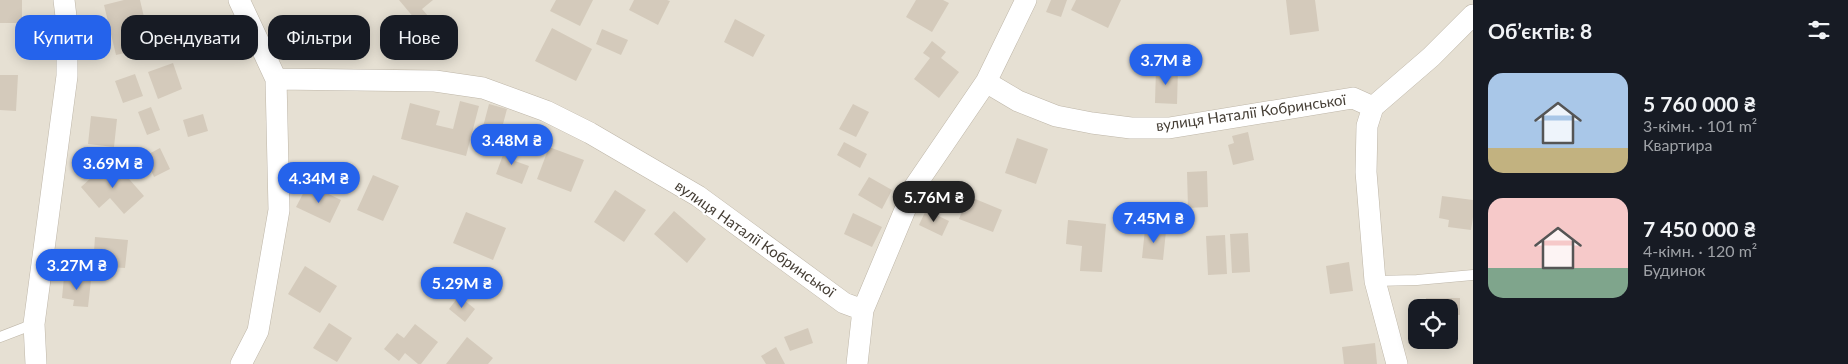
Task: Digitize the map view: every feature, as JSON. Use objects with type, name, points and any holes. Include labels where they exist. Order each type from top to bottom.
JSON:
[{"type":"street","points":[[36,364],[34,324],[67,76],[67,25],[64,0]]},
{"type":"street","points":[[239,0],[276,79],[279,210],[258,331],[241,364]]},
{"type":"street","points":[[857,364],[863,310],[915,186],[986,82],[1026,0]]},
{"type":"street","points":[[1397,364],[1375,281],[1366,172],[1368,126],[1373,107],[1431,57],[1473,15]]},
{"type":"street","name":"вулиця Наталії Кобринської","points":[[276,79],[435,81],[483,88],[546,111],[590,133],[698,196],[844,303],[863,310]]},
{"type":"street","name":"вулиця Наталії Кобринської","points":[[986,82],[1018,101],[1056,116],[1131,128],[1169,128],[1353,98],[1373,107]]},
{"type":"lane","points":[[1375,281],[1417,280],[1473,275]]},
{"type":"lane","points":[[0,337],[34,324]]},
{"type":"shaded area","points":[[0,0],[1473,0],[1473,364],[0,364]]},
{"type":"building","points":[[0,0],[22,0],[22,15],[15,15],[15,23],[0,23]]},
{"type":"building","points":[[124,0],[140,0],[144,15],[121,15],[121,54],[116,55],[111,34],[111,15],[106,15],[104,5]]},
{"type":"building","points":[[399,0],[433,0],[422,9],[427,15],[412,15]]},
{"type":"building","points":[[556,0],[593,0],[580,26],[550,11]]},
{"type":"building","points":[[634,0],[670,1],[658,25],[629,10]]},
{"type":"building","points":[[916,0],[943,0],[949,3],[932,32],[906,17]]},
{"type":"building","points":[[1051,0],[1067,0],[1061,17],[1046,12]]},
{"type":"building","points":[[1076,0],[1121,0],[1108,28],[1071,10]]},
{"type":"building","points":[[1286,0],[1315,0],[1319,31],[1290,35]]},
{"type":"building","points":[[735,19],[765,35],[753,57],[724,42]]},
{"type":"building","points":[[552,28],[592,49],[576,81],[535,61]]},
{"type":"building","points":[[602,29],[628,40],[621,55],[596,44]]},
{"type":"building","points":[[932,41],[946,52],[941,58],[959,72],[939,98],[914,79],[930,58],[923,53]]},
{"type":"building","points":[[173,63],[182,89],[158,99],[148,72]]},
{"type":"building","points":[[1156,68],[1178,69],[1177,104],[1155,103]]},
{"type":"building","points":[[135,74],[143,96],[123,103],[115,81]]},
{"type":"building","points":[[0,75],[18,75],[16,111],[0,110]]},
{"type":"building","points":[[460,101],[479,106],[466,156],[401,139],[410,103],[440,111],[436,125],[453,129]]},
{"type":"building","points":[[489,104],[507,109],[498,143],[480,138]]},
{"type":"building","points":[[853,104],[869,112],[856,137],[839,129]]},
{"type":"building","points":[[151,107],[160,130],[147,135],[138,112]]},
{"type":"building","points":[[203,114],[208,131],[188,137],[183,120]]},
{"type":"building","points":[[91,116],[117,119],[114,147],[88,144]]},
{"type":"building","points":[[1248,132],[1254,160],[1233,165],[1228,145],[1234,143],[1232,136]]},
{"type":"building","points":[[1017,138],[1048,149],[1036,184],[1005,173]]},
{"type":"building","points":[[844,142],[867,154],[860,168],[837,155]]},
{"type":"building","points":[[507,144],[519,148],[515,161],[529,166],[522,184],[496,174]]},
{"type":"building","points":[[549,147],[584,160],[571,192],[537,179]]},
{"type":"building","points":[[160,148],[170,169],[154,177],[145,156]]},
{"type":"building","points":[[116,164],[144,196],[124,214],[110,198],[99,208],[81,187],[104,166],[108,171]]},
{"type":"building","points":[[1207,171],[1208,207],[1188,208],[1187,172]]},
{"type":"building","points":[[373,175],[399,186],[383,221],[357,210]]},
{"type":"building","points":[[869,177],[892,190],[882,209],[858,195]]},
{"type":"building","points":[[308,184],[341,200],[330,223],[296,207]]},
{"type":"building","points":[[615,190],[646,210],[624,242],[594,222]]},
{"type":"building","points":[[968,196],[1002,210],[993,232],[959,219]]},
{"type":"building","points":[[1442,196],[1473,200],[1471,230],[1448,227],[1449,220],[1439,218]]},
{"type":"building","points":[[926,210],[949,221],[942,236],[919,225]]},
{"type":"building","points":[[674,211],[706,239],[687,263],[654,234]]},
{"type":"building","points":[[466,212],[506,228],[493,260],[453,243]]},
{"type":"building","points":[[853,213],[882,227],[872,247],[844,234]]},
{"type":"building","points":[[1068,220],[1106,224],[1102,272],[1080,271],[1082,246],[1066,244]]},
{"type":"building","points":[[1145,229],[1166,231],[1163,260],[1142,258]]},
{"type":"building","points":[[1248,233],[1250,272],[1232,273],[1230,234]]},
{"type":"building","points":[[1225,235],[1227,274],[1208,275],[1206,236]]},
{"type":"building","points":[[95,237],[128,240],[125,268],[93,266]]},
{"type":"building","points":[[1349,262],[1353,291],[1330,294],[1326,266]]},
{"type":"building","points":[[305,266],[337,286],[320,313],[288,294]]},
{"type":"building","points":[[64,277],[91,280],[88,307],[73,306],[74,300],[62,298]]},
{"type":"building","points":[[459,296],[475,309],[465,322],[449,309]]},
{"type":"building","points":[[1460,298],[1460,315],[1458,315],[1458,299],[1426,299]]},
{"type":"building","points":[[329,323],[352,338],[337,362],[313,348]]},
{"type":"building","points":[[415,324],[438,342],[421,364],[418,364],[405,353],[399,361],[384,349],[397,333],[404,338]]},
{"type":"building","points":[[808,328],[813,343],[790,351],[784,337]]},
{"type":"building","points":[[467,337],[493,358],[488,364],[446,364]]},
{"type":"building","points":[[1375,343],[1377,364],[1344,364],[1342,347]]},
{"type":"building","points":[[776,347],[785,364],[766,364],[761,356]]}]
